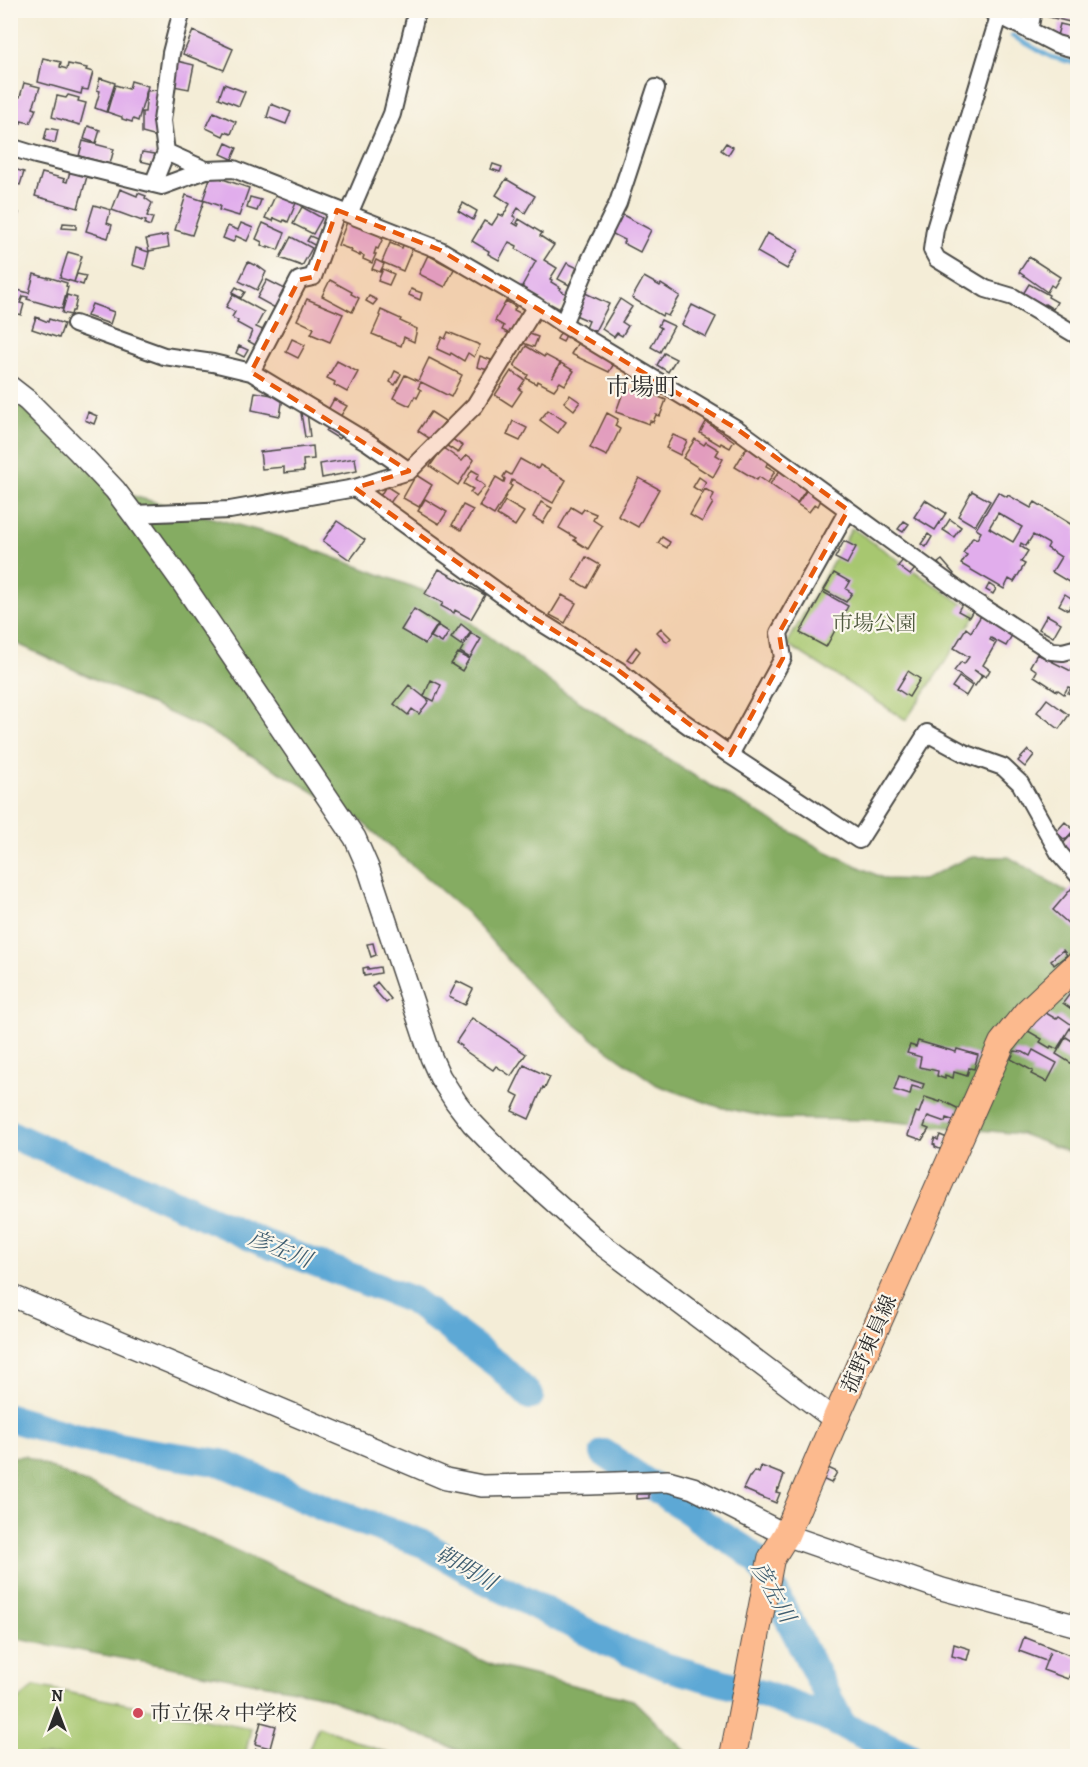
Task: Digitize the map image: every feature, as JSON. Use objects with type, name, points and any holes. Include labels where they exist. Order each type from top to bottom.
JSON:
[{"type":"main road","name":"菰野東員線","points":[[733,1756],[771,1559],[786,1535],[1002,1043],[1026,1013],[1077,964]]},
{"type":"street","points":[[153,184],[166,152],[162,121],[171,53],[182,10]]},
{"type":"street","points":[[251,372],[299,280],[314,277],[343,212],[392,114],[417,10]]},
{"type":"street","points":[[1029,31],[1034,10]]},
{"type":"street","points":[[1077,50],[1056,44],[994,13],[935,229],[932,250],[937,259],[986,289],[1013,297],[1077,336]]},
{"type":"street","points":[[563,324],[589,262],[618,203],[656,88]]},
{"type":"street","points":[[10,147],[162,186],[206,170],[234,169],[440,250],[737,429],[969,598],[1051,651],[1063,652],[1077,648]]},
{"type":"street","points":[[166,152],[206,170]]},
{"type":"street","points":[[134,514],[230,510],[355,488],[409,471],[475,405],[536,306]]},
{"type":"street","points":[[75,324],[164,356],[213,363],[251,372],[369,443],[409,471]]},
{"type":"street","points":[[10,387],[77,450],[134,514],[189,591],[355,838],[369,870],[431,1057],[440,1077],[472,1123],[512,1164],[600,1243],[835,1420]]},
{"type":"street","points":[[355,488],[534,618],[618,670],[668,711],[730,755],[859,840],[927,733],[964,753],[1003,768],[1020,783],[1059,853],[1077,875]]},
{"type":"street","points":[[730,755],[783,658],[779,633],[848,510]]},
{"type":"street","points":[[10,1295],[446,1479],[482,1486],[668,1481],[693,1488],[786,1535],[942,1589],[1077,1626]]},
{"type":"highlighted area","points":[[337,210],[440,250],[737,429],[848,510],[779,633],[783,658],[730,755],[618,670],[534,618],[355,488],[409,471],[251,372],[299,280],[313,277]]},
{"type":"green space","points":[[11,398],[71,450],[133,496],[274,535],[432,594],[561,690],[696,777],[821,849],[885,879],[923,880],[969,857],[1009,857],[1077,898],[1077,1155],[1021,1134],[876,1120],[777,1119],[719,1107],[657,1085],[599,1044],[536,992],[467,913],[355,816],[207,730],[11,641]]},
{"type":"green space","name":"市場公園","points":[[852,528],[977,614],[906,720],[787,644]]},
{"type":"green space","points":[[25,1456],[492,1665],[633,1700],[691,1756],[474,1756],[316,1694],[11,1638],[11,1457]]},
{"type":"green space","points":[[35,1686],[251,1728],[245,1756],[11,1756],[11,1732],[18,1700]]},
{"type":"green space","points":[[318,1726],[394,1756],[306,1756]]},
{"type":"building","points":[[1046,10],[1073,10],[1070,22],[1045,16]]},
{"type":"building","points":[[1060,24],[1073,27],[1070,39],[1057,36]]},
{"type":"building","points":[[193,31],[233,49],[224,70],[183,54]]},
{"type":"building","points":[[43,58],[61,62],[60,67],[67,69],[68,64],[87,68],[86,70],[93,72],[88,90],[82,89],[81,94],[38,82]]},
{"type":"building","points":[[173,60],[194,65],[189,89],[168,85]]},
{"type":"building","points":[[100,78],[115,83],[106,112],[95,108],[100,91],[97,90]]},
{"type":"building","points":[[131,81],[148,86],[138,121],[133,119],[132,122],[107,112],[115,85],[129,89]]},
{"type":"building","points":[[24,83],[40,87],[33,108],[36,109],[30,123],[10,120],[10,95],[20,97]]},
{"type":"building","points":[[224,84],[245,92],[239,106],[219,98]]},
{"type":"building","points":[[157,90],[157,137],[142,133],[142,112],[145,112],[147,91]]},
{"type":"building","points":[[68,95],[86,103],[80,125],[52,117],[57,96],[66,98]]},
{"type":"building","points":[[271,104],[291,112],[286,124],[267,117]]},
{"type":"building","points":[[214,112],[236,122],[231,134],[225,132],[223,136],[206,128]]},
{"type":"building","points":[[88,126],[100,130],[96,143],[84,139]]},
{"type":"building","points":[[47,128],[58,130],[55,143],[44,140]]},
{"type":"building","points":[[83,141],[114,149],[110,164],[79,156]]},
{"type":"building","points":[[226,143],[237,148],[232,159],[221,154]]},
{"type":"building","points":[[726,143],[733,147],[728,155],[721,150]]},
{"type":"building","points":[[142,152],[155,154],[153,164],[140,161]]},
{"type":"building","points":[[493,164],[502,167],[500,172],[491,169]]},
{"type":"building","points":[[10,168],[24,172],[20,185],[10,183]]},
{"type":"building","points":[[71,168],[88,173],[78,208],[35,196],[42,173],[65,179],[64,181],[67,182]]},
{"type":"building","points":[[211,175],[249,188],[239,216],[219,210],[220,206],[203,200]]},
{"type":"building","points":[[506,179],[535,196],[525,213],[518,208],[513,216],[516,218],[513,223],[518,226],[519,219],[542,233],[540,236],[554,245],[544,260],[557,268],[550,279],[551,282],[569,296],[560,309],[551,304],[550,306],[522,289],[536,261],[516,249],[517,246],[509,242],[499,260],[472,241],[484,221],[492,225],[499,214],[503,216],[510,204],[496,195]]},
{"type":"building","points":[[120,189],[137,196],[138,193],[146,196],[145,198],[152,203],[147,216],[153,218],[150,226],[145,224],[146,221],[112,210]]},
{"type":"building","points":[[276,194],[296,203],[288,222],[265,218]]},
{"type":"building","points":[[186,195],[204,201],[192,235],[175,230]]},
{"type":"building","points":[[250,197],[261,200],[257,211],[247,208]]},
{"type":"building","points":[[463,203],[477,211],[473,220],[458,211]]},
{"type":"building","points":[[94,205],[111,210],[107,223],[112,225],[108,238],[86,231]]},
{"type":"building","points":[[302,207],[322,218],[313,234],[293,224]]},
{"type":"building","points":[[10,209],[19,213],[15,223],[10,221]]},
{"type":"building","points":[[621,214],[651,230],[640,252],[623,243],[625,240],[611,233]]},
{"type":"building","points":[[347,222],[382,236],[372,263],[363,259],[364,256],[338,245]]},
{"type":"building","points":[[63,223],[76,224],[76,229],[62,228]]},
{"type":"building","points":[[241,223],[253,228],[247,241],[236,236],[233,242],[223,238],[228,226],[238,230]]},
{"type":"building","points":[[263,223],[285,233],[278,250],[261,245],[262,242],[256,239]]},
{"type":"building","points":[[767,233],[798,250],[787,269],[757,252]]},
{"type":"building","points":[[167,235],[169,247],[149,251],[146,239]]},
{"type":"building","points":[[310,236],[319,240],[316,246],[307,241]]},
{"type":"building","points":[[291,237],[312,248],[302,266],[280,258]]},
{"type":"building","points":[[390,243],[402,248],[404,243],[413,247],[403,271],[382,262]]},
{"type":"building","points":[[136,248],[149,252],[145,269],[132,265]]},
{"type":"building","points":[[68,252],[82,256],[74,282],[60,278]]},
{"type":"building","points":[[428,255],[454,269],[445,287],[419,274]]},
{"type":"building","points":[[1029,257],[1060,277],[1054,287],[1051,285],[1047,292],[1019,272]]},
{"type":"building","points":[[376,260],[384,264],[380,272],[372,269]]},
{"type":"building","points":[[248,262],[266,272],[257,290],[239,281]]},
{"type":"building","points":[[567,263],[578,268],[569,285],[558,279]]},
{"type":"building","points":[[383,269],[394,274],[389,285],[378,281]]},
{"type":"building","points":[[34,274],[67,283],[62,309],[23,296],[20,303],[24,304],[21,315],[16,313],[10,328],[10,288],[29,293]]},
{"type":"building","points":[[77,274],[86,276],[83,285],[74,282]]},
{"type":"building","points":[[644,277],[680,296],[668,316],[663,314],[662,316],[632,298]]},
{"type":"building","points":[[267,280],[287,290],[277,309],[257,298]]},
{"type":"building","points":[[330,280],[359,298],[352,312],[322,296]]},
{"type":"building","points":[[1029,284],[1057,302],[1053,309],[1023,294]]},
{"type":"building","points":[[236,287],[245,292],[241,298],[232,293]]},
{"type":"building","points":[[411,289],[422,293],[420,300],[409,295]]},
{"type":"building","points":[[583,292],[609,304],[595,331],[586,328],[589,321],[573,314]]},
{"type":"building","points":[[67,295],[77,298],[71,315],[62,313]]},
{"type":"building","points":[[233,295],[264,312],[256,327],[265,331],[257,346],[248,341],[252,331],[237,323],[238,321],[232,317],[235,312],[226,307]]},
{"type":"building","points":[[369,296],[377,300],[373,305],[366,301]]},
{"type":"building","points":[[307,299],[343,314],[330,342],[311,334],[314,328],[297,320]]},
{"type":"building","points":[[620,299],[632,307],[622,322],[628,326],[622,336],[617,333],[614,337],[602,329]]},
{"type":"building","points":[[506,301],[516,307],[514,310],[524,315],[512,335],[502,330],[504,326],[495,321]]},
{"type":"building","points":[[92,304],[114,312],[110,324],[87,316]]},
{"type":"building","points":[[692,305],[716,317],[706,337],[682,325]]},
{"type":"building","points":[[381,310],[417,329],[414,342],[404,337],[401,346],[372,334]]},
{"type":"building","points":[[36,317],[48,322],[49,319],[64,324],[59,338],[32,329]]},
{"type":"building","points":[[661,320],[674,326],[660,352],[651,347],[661,328],[658,326]]},
{"type":"building","points":[[562,330],[567,332],[563,342],[557,339]]},
{"type":"building","points":[[448,332],[480,345],[474,357],[468,353],[464,361],[451,353],[450,355],[437,349],[442,337],[445,339]]},
{"type":"building","points":[[527,333],[538,337],[534,347],[523,343]]},
{"type":"building","points":[[292,339],[305,345],[298,358],[286,352]]},
{"type":"building","points":[[579,341],[615,362],[609,372],[571,354]]},
{"type":"building","points":[[239,346],[248,350],[244,357],[236,353]]},
{"type":"building","points":[[526,346],[560,363],[552,378],[561,363],[574,371],[565,385],[560,382],[554,390],[537,381],[536,384],[526,378],[528,375],[514,366]]},
{"type":"building","points":[[664,353],[676,359],[668,372],[657,365]]},
{"type":"building","points":[[480,356],[491,360],[488,370],[477,367]]},
{"type":"building","points":[[429,358],[462,375],[451,397],[421,382],[418,388],[421,390],[410,406],[393,398],[405,375],[418,381]]},
{"type":"building","points":[[337,361],[358,372],[347,392],[327,378]]},
{"type":"building","points":[[395,371],[401,374],[395,385],[390,382]]},
{"type":"building","points":[[511,371],[525,380],[519,389],[522,391],[512,406],[495,395]]},
{"type":"building","points":[[625,387],[642,393],[643,390],[666,400],[660,416],[656,415],[653,422],[650,421],[649,424],[616,412]]},
{"type":"building","points":[[255,392],[283,397],[280,416],[252,410]]},
{"type":"building","points":[[570,395],[580,402],[574,410],[564,402]]},
{"type":"building","points":[[334,399],[347,406],[340,417],[328,410]]},
{"type":"building","points":[[548,410],[566,422],[558,433],[540,420]]},
{"type":"building","points":[[88,412],[97,416],[94,424],[85,420]]},
{"type":"building","points":[[307,412],[310,437],[305,437],[301,413]]},
{"type":"building","points":[[431,412],[445,421],[432,440],[418,431]]},
{"type":"building","points":[[607,413],[618,419],[615,426],[620,429],[607,456],[590,448]]},
{"type":"building","points":[[513,421],[527,428],[520,441],[507,435]]},
{"type":"building","points":[[706,422],[734,441],[730,448],[700,433]]},
{"type":"building","points":[[330,426],[342,434],[339,439],[326,431]]},
{"type":"building","points":[[673,435],[687,441],[680,455],[666,448]]},
{"type":"building","points":[[452,439],[463,446],[458,453],[447,446]]},
{"type":"building","points":[[695,439],[704,445],[706,442],[719,450],[716,455],[723,459],[713,477],[683,458]]},
{"type":"building","points":[[313,446],[314,459],[303,460],[304,471],[284,473],[284,467],[262,469],[260,452]]},
{"type":"building","points":[[747,447],[769,460],[766,466],[775,471],[768,483],[759,477],[757,480],[735,467]]},
{"type":"building","points":[[443,448],[462,461],[467,455],[474,460],[458,485],[430,466]]},
{"type":"building","points":[[355,458],[357,471],[322,478],[320,464]]},
{"type":"building","points":[[520,459],[538,469],[540,465],[566,480],[553,503],[512,480],[510,485],[512,486],[494,515],[479,506],[496,477],[504,482],[503,477],[506,472],[511,475]]},
{"type":"building","points":[[781,469],[807,488],[797,503],[770,484]]},
{"type":"building","points":[[472,470],[479,474],[476,479],[485,486],[476,497],[470,492],[473,489],[464,484]]},
{"type":"building","points":[[416,475],[432,485],[419,507],[403,498]]},
{"type":"building","points":[[699,477],[706,482],[701,492],[693,487]]},
{"type":"building","points":[[639,478],[659,489],[638,527],[618,516]]},
{"type":"building","points":[[386,486],[397,493],[390,503],[380,496]]},
{"type":"building","points":[[808,488],[821,500],[818,506],[815,504],[809,512],[797,504]]},
{"type":"building","points":[[705,489],[714,494],[711,501],[713,503],[702,522],[690,515]]},
{"type":"building","points":[[972,491],[990,501],[975,526],[958,516]]},
{"type":"building","points":[[998,492],[1031,508],[1035,502],[1077,528],[1077,554],[1073,554],[1070,560],[1077,565],[1077,587],[1052,572],[1061,557],[1047,548],[1049,544],[1033,535],[1026,546],[1021,543],[1020,546],[1028,551],[1021,562],[1025,564],[1014,582],[1009,579],[1004,589],[961,564],[967,555],[963,553],[973,537],[977,539],[981,532],[976,529]],"holes":[[[998,513],[1022,527],[1013,542],[989,528]]]},
{"type":"building","points":[[425,499],[447,512],[439,524],[418,511]]},
{"type":"building","points":[[925,500],[946,513],[935,530],[914,517]]},
{"type":"building","points":[[505,501],[524,512],[515,526],[497,515]]},
{"type":"building","points":[[541,502],[552,508],[543,523],[533,517]]},
{"type":"building","points":[[463,505],[473,510],[461,530],[452,525]]},
{"type":"building","points":[[571,507],[581,513],[584,509],[596,514],[593,520],[602,526],[588,549],[574,540],[576,538],[559,528]]},
{"type":"building","points":[[950,519],[961,527],[954,537],[943,530]]},
{"type":"building","points":[[337,521],[365,540],[350,560],[323,541]]},
{"type":"building","points":[[904,521],[909,524],[903,532],[898,529]]},
{"type":"building","points":[[928,534],[932,537],[926,547],[921,544]]},
{"type":"building","points":[[662,537],[670,542],[667,548],[658,543]]},
{"type":"building","points":[[844,541],[856,547],[847,564],[835,558]]},
{"type":"building","points":[[586,557],[600,565],[587,588],[573,580]]},
{"type":"building","points":[[903,560],[915,569],[910,575],[898,566]]},
{"type":"building","points":[[942,560],[954,574],[950,577],[938,563]]},
{"type":"building","points":[[439,569],[485,595],[471,619],[455,610],[454,613],[441,606],[443,603],[425,594]]},
{"type":"building","points":[[834,573],[850,582],[846,589],[852,593],[846,602],[824,590]]},
{"type":"building","points":[[989,584],[996,589],[993,594],[986,590]]},
{"type":"building","points":[[823,592],[848,606],[826,647],[800,633]]},
{"type":"building","points":[[1065,594],[1074,600],[1068,610],[1059,605]]},
{"type":"building","points":[[562,595],[576,603],[565,623],[550,615]]},
{"type":"building","points":[[962,604],[973,610],[969,617],[958,611]]},
{"type":"building","points":[[414,609],[438,624],[425,644],[401,630]]},
{"type":"building","points":[[982,614],[1013,633],[1006,646],[991,638],[990,640],[996,643],[983,665],[990,670],[986,677],[974,670],[982,676],[975,686],[954,671],[961,662],[964,664],[969,657],[954,648],[966,628],[971,632]]},
{"type":"building","points":[[1047,615],[1061,623],[1053,637],[1039,629]]},
{"type":"building","points":[[461,624],[471,632],[461,645],[451,638]]},
{"type":"building","points":[[438,625],[449,632],[442,643],[431,637]]},
{"type":"building","points":[[661,628],[671,638],[667,642],[657,632]]},
{"type":"building","points":[[471,633],[481,639],[470,658],[460,652]]},
{"type":"building","points":[[636,647],[640,651],[632,662],[627,659]]},
{"type":"building","points":[[458,653],[469,659],[462,671],[451,664]]},
{"type":"building","points":[[1037,654],[1071,671],[1075,664],[1077,665],[1077,691],[1074,696],[1068,693],[1071,688],[1068,687],[1064,694],[1034,676],[1037,671],[1030,666]]},
{"type":"building","points":[[908,671],[920,679],[909,697],[897,689]]},
{"type":"building","points":[[959,677],[972,686],[966,696],[952,687]]},
{"type":"building","points":[[431,680],[441,685],[434,701],[424,696]]},
{"type":"building","points":[[409,685],[429,701],[419,714],[412,709],[408,715],[394,704]]},
{"type":"building","points":[[1047,699],[1069,715],[1059,729],[1037,712]]},
{"type":"building","points":[[1028,750],[1034,755],[1025,767],[1018,761]]},
{"type":"building","points":[[1065,822],[1074,830],[1065,840],[1056,832]]},
{"type":"building","points":[[1073,833],[1077,837],[1077,862],[1061,846]]},
{"type":"building","points":[[1077,882],[1077,931],[1053,910]]},
{"type":"building","points":[[373,943],[376,955],[371,957],[367,944]]},
{"type":"building","points":[[1063,950],[1067,955],[1054,965],[1051,960]]},
{"type":"building","points":[[368,967],[368,969],[380,967],[381,973],[364,976],[363,968]]},
{"type":"building","points":[[457,981],[473,989],[465,1005],[449,997]]},
{"type":"building","points":[[377,982],[391,999],[386,1003],[372,987]]},
{"type":"building","points":[[1072,991],[1077,994],[1077,1013],[1063,1003]]},
{"type":"building","points":[[1041,1010],[1056,1019],[1059,1016],[1072,1025],[1057,1049],[1040,1042],[1042,1039],[1028,1031]]},
{"type":"building","points":[[472,1018],[526,1054],[511,1076],[496,1066],[493,1070],[456,1042]]},
{"type":"building","points":[[1066,1037],[1077,1044],[1077,1067],[1056,1054]]},
{"type":"building","points":[[918,1041],[956,1052],[957,1049],[978,1055],[974,1069],[969,1068],[967,1076],[954,1072],[953,1078],[945,1075],[945,1079],[937,1076],[938,1071],[919,1067],[921,1057],[907,1053],[910,1045],[916,1047]]},
{"type":"building","points":[[1033,1050],[1057,1063],[1047,1082],[1031,1074],[1033,1071],[1011,1059],[1015,1051],[1030,1056]]},
{"type":"building","points":[[524,1065],[550,1077],[529,1119],[512,1111],[519,1096],[511,1092]]},
{"type":"building","points":[[899,1076],[924,1084],[922,1089],[912,1086],[910,1095],[894,1090]]},
{"type":"building","points":[[925,1097],[940,1102],[941,1100],[959,1109],[955,1121],[946,1118],[945,1122],[928,1116],[924,1127],[929,1129],[922,1140],[908,1135],[916,1112],[919,1113]]},
{"type":"building","points":[[940,1135],[947,1138],[942,1150],[933,1144],[935,1138],[938,1140]]},
{"type":"building","points":[[761,1466],[784,1475],[776,1492],[780,1493],[776,1503],[743,1489],[754,1471],[759,1473]]},
{"type":"building","points":[[828,1468],[837,1472],[831,1483],[822,1479]]},
{"type":"building","points":[[637,1494],[649,1494],[649,1498],[637,1499]]},
{"type":"building","points":[[1024,1637],[1077,1658],[1077,1674],[1071,1672],[1068,1679],[1043,1670],[1050,1652],[1046,1661],[1019,1651]]},
{"type":"building","points":[[954,1644],[970,1649],[967,1660],[952,1656]]},
{"type":"building","points":[[261,1722],[276,1726],[270,1748],[255,1744]]},
{"type":"building","points":[[256,1749],[268,1752],[266,1756],[254,1756]]},
{"type":"waterway","points":[[964,10],[974,16]]},
{"type":"waterway","points":[[1012,36],[1051,57],[1078,64]]},
{"type":"waterway","name":"彦左川","points":[[10,1134],[115,1176],[264,1243],[412,1300],[498,1365],[530,1396]]},
{"type":"waterway","name":"朝明川","points":[[10,1418],[70,1436],[143,1451],[222,1463],[324,1508],[424,1544],[483,1579],[616,1647],[667,1667],[762,1694],[820,1715],[909,1756]]},
{"type":"waterway","name":"彦左川","points":[[604,1453],[744,1549],[760,1563],[843,1726]]},
{"type":"place","name":"市立保々中学校","points":[[138,1713]]},
{"type":"district","name":"市場町","points":[[642,387]]}]
